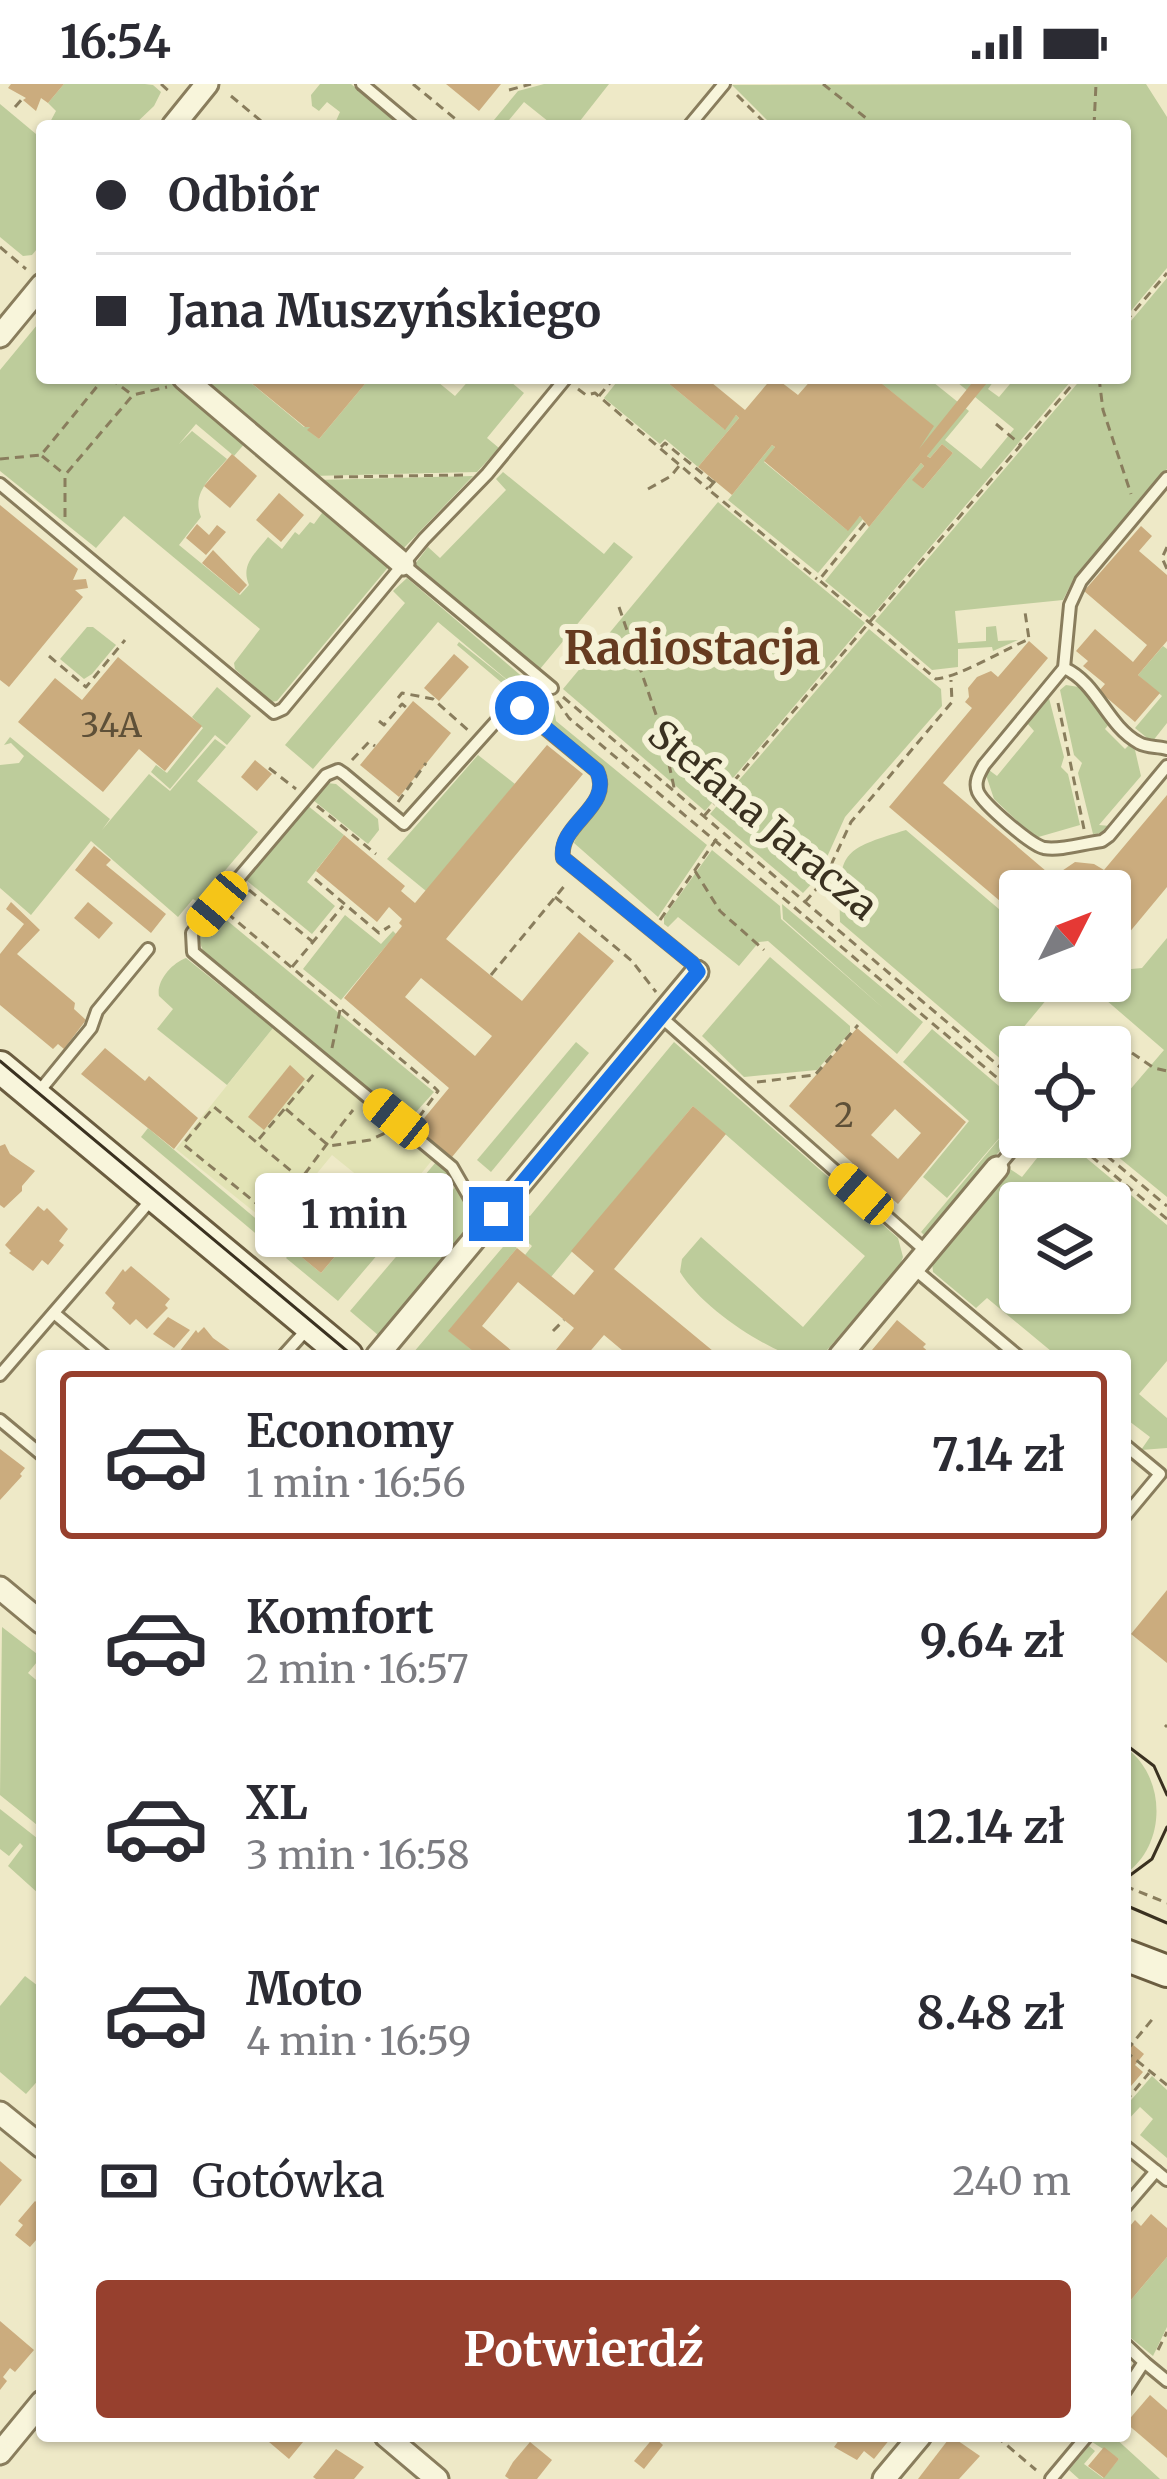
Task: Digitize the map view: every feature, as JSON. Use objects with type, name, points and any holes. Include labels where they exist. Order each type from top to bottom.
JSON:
[{"type":"street","points":[[178,120],[207,84]]},
{"type":"street","points":[[0,336],[36,287]]},
{"type":"street","points":[[192,384],[403,564]]},
{"type":"street","points":[[382,1350],[698,972]]},
{"type":"street","points":[[0,1067],[340,1350]]},
{"type":"street","points":[[852,1350],[997,1168]]},
{"type":"street","points":[[0,1588],[36,1618]]},
{"type":"street","points":[[1131,1956],[1167,1971]]},
{"type":"street","points":[[0,2113],[36,2142]]},
{"type":"street","points":[[0,2453],[36,2409]]},
{"type":"street","points":[[393,2442],[437,2479]]},
{"type":"street","points":[[884,2479],[915,2442]]},
{"type":"lane","points":[[362,84],[405,120]]},
{"type":"lane","points":[[695,120],[727,86]]},
{"type":"lane","points":[[0,484],[274,713],[283,709],[403,564],[566,384]]},
{"type":"lane","points":[[1167,478],[1081,581],[1070,605],[1064,668],[976,781],[977,790],[1033,843],[1048,849],[1102,842],[1167,766]]},
{"type":"lane","points":[[403,564],[552,688]]},
{"type":"lane","points":[[1064,668],[1080,675],[1132,738],[1147,747],[1167,749]]},
{"type":"lane","points":[[486,1226],[458,1173],[193,952],[193,933],[320,779],[338,770],[400,821],[409,822],[508,708],[517,705],[597,771],[602,788],[561,848],[563,858],[698,972]]},
{"type":"lane","points":[[35,1096],[148,949]]},
{"type":"lane","points":[[666,1011],[1012,1350]]},
{"type":"lane","points":[[997,1168],[1005,1158]]},
{"type":"lane","points":[[0,1375],[155,1196]]},
{"type":"lane","points":[[54,1313],[98,1350]]},
{"type":"lane","points":[[289,1350],[310,1325]]},
{"type":"lane","points":[[0,1420],[36,1450]]},
{"type":"lane","points":[[1131,1449],[1163,1470],[1131,1509]]},
{"type":"lane","points":[[1131,2151],[1167,2180]]},
{"type":"lane","points":[[1131,2200],[1156,2171]]},
{"type":"lane","points":[[1131,2350],[1167,2381]]},
{"type":"lane","points":[[1131,2382],[1144,2362]]},
{"type":"lane","points":[[1050,2479],[1082,2442]]},
{"type":"path","points":[[161,84],[171,92]]},
{"type":"path","points":[[413,84],[457,120]]},
{"type":"path","points":[[421,90],[425,84]]},
{"type":"path","points":[[509,90],[531,84]]},
{"type":"path","points":[[823,84],[868,120]]},
{"type":"path","points":[[1094,120],[1096,84]]},
{"type":"path","points":[[727,86],[762,120]]},
{"type":"path","points":[[231,96],[260,120]]},
{"type":"path","points":[[15,107],[24,97]]},
{"type":"path","points":[[0,247],[36,277]]},
{"type":"path","points":[[1131,315],[1167,273]]},
{"type":"path","points":[[0,459],[41,455],[102,384]]},
{"type":"path","points":[[116,384],[133,395]]},
{"type":"path","points":[[65,537],[65,475],[133,395],[173,384]]},
{"type":"path","points":[[573,384],[586,395],[597,395],[608,384]]},
{"type":"path","points":[[584,384],[936,679],[951,678],[962,668],[1029,639],[1025,612]]},
{"type":"path","points":[[703,818],[1071,384]]},
{"type":"path","points":[[1100,384],[1103,410],[1138,512]]},
{"type":"path","points":[[996,424],[1022,445]]},
{"type":"path","points":[[660,449],[665,443],[715,482],[709,489]]},
{"type":"path","points":[[41,455],[65,475]]},
{"type":"path","points":[[648,489],[680,465]]},
{"type":"path","points":[[302,478],[487,474]]},
{"type":"path","points":[[819,580],[865,524]]},
{"type":"path","points":[[1167,547],[1162,558],[1167,569]]},
{"type":"path","points":[[619,607],[662,732],[675,794]]},
{"type":"path","points":[[49,656],[86,687],[125,640]]},
{"type":"path","points":[[805,903],[824,880],[851,822],[952,702],[951,678]]},
{"type":"path","points":[[1053,684],[1084,843]]},
{"type":"path","points":[[552,688],[569,718],[999,1079]]},
{"type":"path","name":"Stefana Jaracza","points":[[552,688],[999,1066]]},
{"type":"path","points":[[398,698],[402,693],[433,699],[479,740]]},
{"type":"path","points":[[379,721],[384,725],[402,704],[407,708]]},
{"type":"path","points":[[355,760],[369,742],[375,746]]},
{"type":"path","points":[[390,813],[426,763]]},
{"type":"path","points":[[269,768],[376,854]]},
{"type":"path","points":[[654,933],[722,833]]},
{"type":"path","points":[[694,869],[719,911],[764,950]]},
{"type":"path","points":[[491,975],[578,870]]},
{"type":"path","points":[[314,879],[379,933],[390,926]]},
{"type":"path","points":[[237,880],[313,942]]},
{"type":"path","points":[[555,897],[632,961],[666,1011]]},
{"type":"path","points":[[217,904],[438,1091],[409,1130]]},
{"type":"path","points":[[292,968],[344,904]]},
{"type":"path","points":[[329,1064],[340,1009]]},
{"type":"path","points":[[737,1084],[815,1075],[858,1024]]},
{"type":"path","points":[[1132,1053],[1167,1071]]},
{"type":"path","points":[[257,1142],[313,1073],[327,1085]]},
{"type":"path","points":[[302,1180],[214,1107],[183,1144],[272,1216],[302,1180],[355,1108]]},
{"type":"path","points":[[284,1108],[329,1147],[370,1140],[385,1133],[396,1119]]},
{"type":"path","points":[[1093,1158],[1167,1219]]},
{"type":"path","points":[[1110,1158],[1167,1205]]},
{"type":"path","points":[[554,1331],[564,1319]]},
{"type":"path","points":[[1131,1888],[1167,1903]]},
{"type":"path","points":[[1131,2045],[1155,2016]]},
{"type":"path","points":[[1131,2055],[1167,2085]]},
{"type":"path","points":[[1131,2095],[1150,2071]]},
{"type":"path","points":[[1144,2362],[1153,2359],[1167,2332]]},
{"type":"path","points":[[1004,2442],[1050,2479]]},
{"type":"green space","points":[[64,84],[145,84],[161,92],[139,120],[51,120],[56,111],[48,103]]},
{"type":"green space","points":[[320,84],[351,84],[395,120],[336,120],[340,112],[327,102],[319,111],[312,106],[311,95]]},
{"type":"green space","points":[[544,84],[609,84],[581,120],[546,120],[524,102],[509,120],[494,120],[518,91]]},
{"type":"green space","points":[[1146,84],[1167,117],[1167,268],[1131,311],[1131,120],[767,120],[732,85]]},
{"type":"green space","points":[[0,104],[36,134],[36,250],[23,256],[0,237]]},
{"type":"green space","points":[[1167,278],[1167,469],[1073,580],[1063,600],[955,611],[958,643],[986,641],[986,627],[996,626],[998,641],[1018,640],[993,651],[992,647],[958,649],[958,667],[932,670],[875,621],[1077,384],[1131,384],[1131,321]]},
{"type":"green space","points":[[36,326],[36,384],[179,384],[246,442],[234,456],[196,424],[179,444],[192,431],[227,459],[205,485],[199,500],[201,517],[179,545],[240,595],[249,585],[246,571],[251,559],[268,537],[282,549],[325,509],[390,565],[277,701],[271,702],[234,663],[260,629],[124,516],[96,548],[0,471],[0,370]]},
{"type":"green space","points":[[203,384],[252,384],[319,439],[365,384],[440,384],[455,396],[466,384],[513,384],[524,393],[487,438],[499,448],[477,472],[311,476]]},
{"type":"green space","points":[[615,384],[669,384],[724,429],[736,415],[739,418],[698,467],[665,439],[660,444],[604,398]]},
{"type":"green space","points":[[882,384],[935,384],[969,411],[945,440],[981,469],[1014,429],[959,384],[992,384],[988,389],[999,397],[1010,384],[1068,384],[870,618],[825,581],[921,463],[924,466],[913,480],[923,489],[953,453],[942,444],[930,458],[916,447],[933,426]]},
{"type":"green space","points":[[772,445],[764,462],[847,530],[860,516],[863,519],[818,573],[728,500]]},
{"type":"green space","points":[[503,472],[604,554],[614,542],[633,557],[540,669],[415,564],[428,547],[440,558],[506,490],[496,479]]},
{"type":"green space","points":[[473,476],[400,552],[316,480]]},
{"type":"green space","points":[[718,502],[865,623],[705,811],[563,689]]},
{"type":"green space","points":[[407,578],[553,703],[556,721],[707,845],[658,917],[574,843],[604,800],[605,770],[457,645],[459,642],[512,684],[438,622],[313,769],[285,745],[405,603],[393,591]]},
{"type":"green space","points":[[87,627],[116,645],[84,679],[60,659]]},
{"type":"green space","points":[[869,629],[941,689],[942,706],[845,817],[818,877],[803,893],[710,814]]},
{"type":"green space","points":[[1163,646],[1167,649],[1167,723],[1152,742],[1135,728],[1162,696],[1138,675]]},
{"type":"green space","points":[[1066,685],[1085,688],[1109,724],[1105,729],[1125,749],[1129,745],[1135,750],[1141,776],[1099,825],[1110,826],[1103,833],[1093,834],[1078,773],[1082,763],[1074,755],[1060,690]]},
{"type":"green space","points":[[217,687],[251,716],[227,745],[215,735],[170,789],[151,772],[156,765],[167,773],[203,728],[192,717]]},
{"type":"green space","points":[[1049,698],[1064,757],[1061,767],[1068,774],[1080,825],[1035,838],[994,799],[986,775],[989,770],[997,776],[1034,731],[1027,723]]},
{"type":"green space","points":[[10,737],[110,819],[102,830],[149,774],[170,791],[215,739],[226,747],[197,781],[258,832],[198,902],[193,899],[178,917],[91,841],[31,915],[0,888],[0,765],[19,763],[24,756],[11,743],[4,745]]},
{"type":"green space","points":[[478,755],[515,784],[426,891],[387,859]]},
{"type":"green space","points":[[327,783],[336,784],[378,819],[379,830],[368,844],[313,800]]},
{"type":"green space","points":[[307,805],[344,835],[307,882],[335,906],[312,934],[246,880]]},
{"type":"green space","points":[[906,830],[999,909],[999,1002],[1045,1002],[1025,1026],[999,1026],[999,1058],[840,922],[843,867],[856,849]]},
{"type":"green space","points":[[712,850],[780,906],[781,919],[883,1008],[783,919],[782,904],[923,1022],[897,1054],[768,941],[759,942],[739,966],[678,917],[668,927],[664,924],[664,917]]},
{"type":"green space","points":[[218,913],[434,1092],[407,1122],[204,953],[198,938]]},
{"type":"green space","points":[[345,915],[381,944],[393,931],[396,934],[341,1000],[303,969]]},
{"type":"green space","points":[[1167,938],[1167,1197],[1120,1158],[1131,1158],[1131,1088],[1164,1050],[1108,1002],[1131,1002],[1131,969],[1142,968]]},
{"type":"green space","points":[[770,957],[850,1026],[850,1032],[817,1070],[744,1077],[702,1036]]},
{"type":"green space","points":[[186,958],[273,1028],[227,1085],[157,1029],[173,1009],[159,996],[160,984]]},
{"type":"green space","points":[[273,1028],[433,1159],[395,1206],[332,1155],[273,1227],[176,1149]]},
{"type":"green space","points":[[932,1029],[999,1086],[999,1138],[947,1198],[923,1177],[969,1121],[903,1062]]},
{"type":"green space","points":[[576,1042],[589,1053],[491,1172],[477,1160]]},
{"type":"green space","points":[[674,1042],[898,1238],[903,1257],[827,1350],[778,1350],[726,1319],[680,1272],[682,1259],[701,1237],[803,1327],[865,1256],[693,1106],[551,1277],[525,1255],[532,1246],[503,1220],[513,1214],[530,1216]]},
{"type":"green space","points":[[148,1128],[280,1239],[273,1248],[141,1137]]},
{"type":"green space","points":[[999,1139],[999,1152],[935,1230],[921,1232]]},
{"type":"green space","points":[[1037,1158],[1086,1158],[1115,1182],[999,1182],[1010,1169],[1022,1177]]},
{"type":"green space","points":[[436,1162],[448,1172],[338,1301],[286,1258],[293,1250],[321,1273],[383,1200],[396,1209]]},
{"type":"green space","points":[[999,1182],[999,1308],[987,1298],[976,1308],[933,1272],[932,1262]]},
{"type":"green space","points":[[457,1185],[468,1213],[466,1233],[378,1335],[350,1311]]},
{"type":"green space","points":[[1131,1195],[1167,1225],[1167,1361],[1139,1394],[1167,1418],[1167,1448],[1141,1450],[1150,1437],[1131,1423],[1131,1350],[1050,1350],[1006,1314],[1131,1314]]},
{"type":"green space","points":[[508,1241],[517,1248],[449,1331],[472,1350],[416,1350]]},
{"type":"green space","points":[[2,1627],[36,1653],[36,1663],[28,1673],[36,1680],[36,1824],[0,1795]]},
{"type":"green space","points":[[1131,1753],[1149,1775],[1155,1793],[1155,1829],[1131,1868]]},
{"type":"green space","points":[[0,1809],[36,1837],[36,1891],[8,1866],[23,1846],[20,1843],[9,1856],[0,1849]]},
{"type":"green space","points":[[25,1976],[36,1984],[36,2083],[26,2094],[0,2072],[0,2006]]},
{"type":"green space","points":[[1152,2076],[1167,2090],[1167,2158],[1140,2135],[1153,2119],[1140,2107],[1131,2117],[1131,2100]]},
{"type":"green space","points":[[1167,2257],[1167,2327],[1153,2356],[1131,2338],[1131,2300]]},
{"type":"green space","points":[[1092,2442],[1120,2442],[1160,2479],[1079,2479],[1069,2470],[1089,2446],[1095,2451],[1084,2464],[1103,2478],[1119,2459]]},
{"type":"building","points":[[11,84],[64,84],[48,103],[41,98],[36,111],[23,100],[26,98],[8,88]]},
{"type":"building","points":[[446,84],[501,84],[479,111]]},
{"type":"building","points":[[252,384],[365,384],[319,439]]},
{"type":"building","points":[[669,384],[713,384],[745,410],[767,384],[784,384],[798,395],[808,384],[882,384],[934,426],[919,449],[971,384],[986,384],[927,456],[942,444],[953,453],[923,489],[912,480],[924,466],[921,463],[869,527],[860,516],[848,531],[764,461],[772,445],[732,495],[698,467],[739,418],[736,415],[725,430]]},
{"type":"building","points":[[232,454],[257,476],[230,508],[204,486]]},
{"type":"building","points":[[279,493],[304,515],[281,542],[256,520]]},
{"type":"building","points":[[0,505],[78,569],[73,580],[86,579],[88,588],[75,590],[83,597],[9,687],[0,680]]},
{"type":"building","points":[[197,524],[209,535],[217,525],[226,532],[206,555],[186,538]]},
{"type":"building","points":[[1141,526],[1152,536],[1139,551],[1167,575],[1167,641],[1138,675],[1160,693],[1135,722],[1099,691],[1105,684],[1083,666],[1088,661],[1076,651],[1095,629],[1133,662],[1147,645],[1084,591]]},
{"type":"building","points":[[213,550],[247,585],[239,594],[202,563]]},
{"type":"building","points":[[1029,641],[1048,658],[943,783],[1045,870],[999,870],[999,900],[889,807],[972,708],[965,702],[977,677],[991,671],[998,677]]},
{"type":"building","points":[[454,654],[469,667],[439,701],[424,688]]},
{"type":"building","points":[[118,657],[202,726],[165,771],[139,749],[103,792],[18,722],[55,678],[82,700]]},
{"type":"building","points":[[413,701],[451,733],[399,797],[360,765]]},
{"type":"building","points":[[547,745],[583,774],[446,939],[522,1001],[579,932],[614,961],[452,1157],[416,1128],[449,1088],[344,998],[402,926],[402,919],[389,907],[377,922],[316,871],[344,835],[405,886],[401,891],[415,903]],"holes":[[[421,978],[492,1036],[475,1056],[405,997]]]},
{"type":"building","points":[[255,760],[272,774],[257,791],[241,777]]},
{"type":"building","points":[[1167,795],[1167,887],[1131,930],[1131,870],[1104,870]]},
{"type":"building","points":[[94,846],[111,860],[106,865],[166,914],[151,933],[75,870]]},
{"type":"building","points":[[1075,862],[1104,870],[1063,870]]},
{"type":"building","points":[[11,902],[40,930],[17,954],[75,1003],[74,1009],[86,1020],[64,1049],[58,1044],[53,1049],[0,1005],[0,954],[24,924],[6,909]]},
{"type":"building","points":[[88,902],[113,923],[99,939],[74,918]]},
{"type":"building","points":[[857,1028],[966,1122],[898,1204],[789,1106]],"holes":[[[895,1109],[921,1133],[898,1159],[871,1135]]]},
{"type":"building","points":[[105,1048],[145,1081],[149,1076],[198,1118],[174,1149],[81,1074]]},
{"type":"building","points":[[290,1065],[305,1079],[264,1130],[248,1117]]},
{"type":"building","points":[[693,1106],[726,1134],[614,1269],[712,1350],[622,1350],[604,1335],[591,1350],[556,1350],[574,1328],[518,1282],[482,1326],[511,1350],[472,1350],[448,1331],[517,1248],[574,1295],[594,1271],[571,1251]]},
{"type":"building","points":[[5,1144],[10,1154],[35,1171],[4,1208],[0,1205],[0,1146]]},
{"type":"building","points":[[304,1193],[353,1235],[321,1273],[271,1232]]},
{"type":"building","points":[[38,1206],[47,1208],[68,1229],[59,1241],[64,1245],[48,1265],[42,1260],[33,1271],[5,1245]]},
{"type":"building","points":[[131,1266],[170,1299],[168,1308],[147,1329],[136,1319],[130,1325],[112,1308],[115,1303],[105,1293],[123,1269]]},
{"type":"building","points":[[168,1317],[190,1330],[174,1348],[153,1334]]},
{"type":"building","points":[[897,1320],[926,1344],[926,1350],[872,1350]]},
{"type":"building","points":[[204,1327],[230,1350],[181,1350],[196,1330]]},
{"type":"building","points":[[0,1449],[25,1468],[0,1500]]},
{"type":"building","points":[[1167,1590],[1167,1663],[1131,1634]]},
{"type":"building","points":[[1131,2043],[1144,2054],[1135,2065],[1143,2072],[1131,2086]]},
{"type":"building","points":[[0,2161],[22,2180],[0,2206]]},
{"type":"building","points":[[36,2202],[36,2240],[30,2247],[15,2235],[23,2225],[18,2221]]},
{"type":"building","points":[[1151,2214],[1167,2228],[1167,2257],[1131,2300],[1131,2225],[1135,2220],[1141,2226]]},
{"type":"building","points":[[0,2321],[34,2350],[15,2372],[10,2368],[0,2390]]},
{"type":"building","points":[[1150,2395],[1167,2410],[1167,2458],[1131,2427],[1131,2417]]},
{"type":"building","points":[[269,2442],[303,2442],[289,2459]]},
{"type":"building","points":[[530,2442],[552,2460],[537,2479],[509,2479],[505,2476]]},
{"type":"building","points":[[650,2442],[663,2445],[644,2469],[634,2461]]},
{"type":"building","points":[[838,2442],[888,2442],[874,2459],[864,2451],[857,2460],[834,2447]]},
{"type":"building","points":[[946,2442],[960,2442],[980,2456],[959,2479],[918,2479]]},
{"type":"building","points":[[1104,2447],[1119,2459],[1104,2478],[1088,2466]]},
{"type":"building","points":[[336,2449],[364,2467],[354,2479],[313,2477]]},
{"type":"tram line","points":[[0,1061],[346,1350]]},
{"type":"tram line","points":[[1131,1749],[1154,1766],[1167,1795]]},
{"type":"tram line","points":[[1131,1875],[1152,1859],[1167,1827]]},
{"type":"tram line","points":[[1131,1908],[1167,1923]]},
{"type":"district","name":"Radiostacja","points":[[692,648]]},
{"type":"route","points":[[496,1214],[698,972],[563,858],[563,843],[598,796],[602,779],[522,708]]}]
